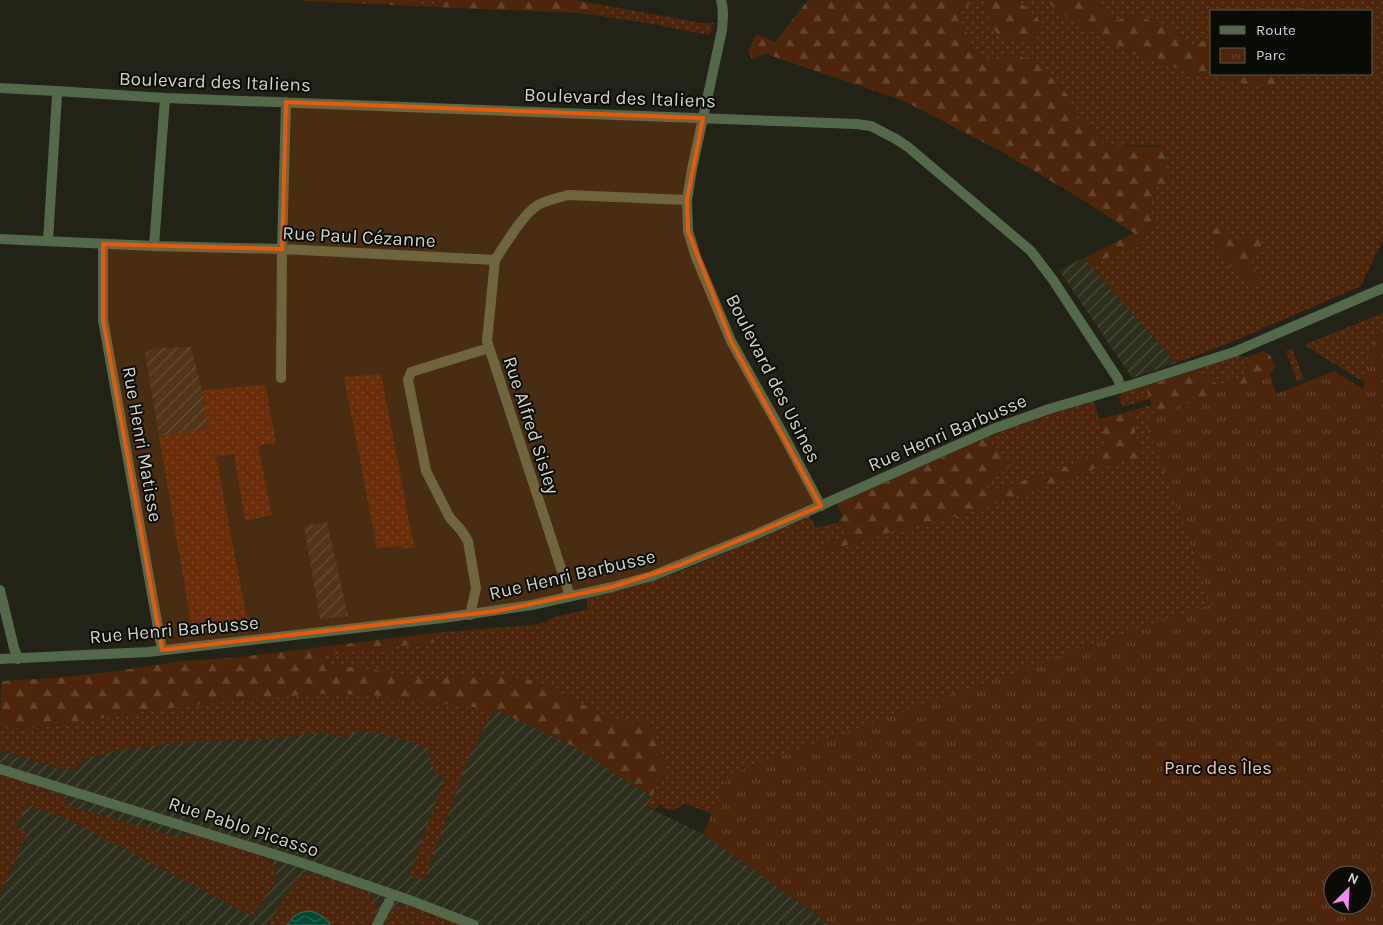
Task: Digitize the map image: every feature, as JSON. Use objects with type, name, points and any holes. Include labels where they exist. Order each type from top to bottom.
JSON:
[{"type":"street","name":"Boulevard des Usines","points":[[721,0],[724,16],[722,30],[687,200],[688,231],[696,257],[732,342],[821,506]]},
{"type":"street","name":"Boulevard des Italiens","points":[[0,88],[166,98],[871,126],[908,147],[1031,250],[1054,280],[1113,372],[1121,388]]},
{"type":"street","points":[[48,241],[56,91]]},
{"type":"street","points":[[154,246],[166,98]]},
{"type":"street","points":[[281,378],[286,102]]},
{"type":"street","points":[[495,260],[524,218],[537,206],[551,199],[568,195],[687,200]]},
{"type":"street","name":"Rue Paul Cézanne","points":[[0,239],[154,246],[282,249],[495,260]]},
{"type":"street","name":"Rue Henri Matisse","points":[[103,244],[103,320],[162,650]]},
{"type":"street","name":"Rue Alfred Sisley","points":[[495,260],[486,341],[570,596]]},
{"type":"street","name":"Rue Henri Barbusse","points":[[0,660],[148,652],[470,615],[532,605],[612,587],[652,576],[752,536],[993,429],[1049,409],[1234,352],[1383,288]]},
{"type":"street","points":[[470,615],[476,588],[468,541],[462,530],[450,518],[426,470],[408,380],[411,372],[489,348]]},
{"type":"street","points":[[0,590],[18,659]]},
{"type":"street","name":"Rue Pablo Picasso","points":[[0,769],[302,863],[474,925]]},
{"type":"street","points":[[377,925],[391,894]]},
{"type":"highlighted area","points":[[286,102],[703,118],[687,200],[688,231],[731,341],[821,506],[680,565],[612,587],[497,611],[162,650],[103,320],[103,244],[282,249]]},
{"type":"shaded area","points":[[1084,258],[1176,363],[1132,378],[1059,270]]},
{"type":"shaded area","points":[[191,347],[202,390],[208,429],[159,436],[145,353],[156,348]]},
{"type":"shaded area","points":[[327,522],[348,616],[320,619],[304,526]]},
{"type":"shaded area","points":[[499,698],[664,771],[647,807],[703,834],[831,925],[0,925],[0,750],[58,768],[64,747],[320,713],[471,752]]},
{"type":"green space","points":[[303,0],[416,0],[415,6]]},
{"type":"green space","points":[[416,0],[437,0],[436,7],[415,6]]},
{"type":"green space","points":[[437,0],[574,0],[603,5],[594,15],[436,7]]},
{"type":"green space","points":[[808,0],[975,0],[958,14],[976,54],[984,63],[1017,55],[1038,64],[1068,95],[1076,118],[1101,134],[1103,145],[1167,146],[1166,167],[1171,172],[1166,184],[1154,188],[1149,208],[1156,222],[1140,246],[1125,250],[1090,265],[1084,258],[1134,233],[1004,153],[904,101],[766,54],[752,59],[748,50],[756,34],[775,42]]},
{"type":"green space","points":[[975,0],[987,0],[983,8],[1044,25],[1018,0],[1044,0],[1067,17],[1130,53],[1194,74],[1273,90],[1279,75],[1373,75],[1373,10],[1324,10],[1322,7],[1292,8],[1290,10],[1210,10],[1210,38],[1192,46],[1169,28],[1118,20],[1092,0],[1383,0],[1383,239],[1361,286],[1227,344],[1176,363],[1090,265],[1125,250],[1140,246],[1155,222],[1149,208],[1154,188],[1166,167],[1167,146],[1103,145],[1101,134],[1076,118],[1068,95],[996,59],[985,63],[976,54],[958,14]],"holes":[[[1218,227],[1235,239],[1264,248],[1247,258],[1254,287],[1245,276],[1221,260]]]},
{"type":"green space","points":[[987,0],[1018,0],[1044,25],[1033,45],[998,36],[983,8]]},
{"type":"green space","points":[[1044,0],[1092,0],[1118,20],[1132,14],[1169,28],[1192,46],[1210,38],[1210,75],[1279,75],[1273,90],[1194,74],[1130,53],[1067,17]]},
{"type":"green space","points":[[603,5],[702,23],[714,23],[710,35],[594,15]]},
{"type":"green space","points":[[1322,7],[1324,10],[1290,10],[1292,8]]},
{"type":"green space","points":[[1218,227],[1235,239],[1254,234],[1265,248],[1248,258],[1259,276],[1254,288],[1245,276],[1221,260],[1210,232]]},
{"type":"green space","points":[[1383,313],[1383,394],[1306,346],[1306,344]]},
{"type":"green space","name":"Parc des Îles","points":[[1383,327],[1383,925],[831,925],[703,834],[729,774],[1150,624],[1213,604],[1148,429],[1154,415],[1270,375],[1276,394],[1334,371],[1363,389],[1377,329]]},
{"type":"green space","points":[[1292,349],[1304,379],[1297,382],[1286,351]]},
{"type":"green space","points":[[1263,351],[1270,355],[1275,368],[1270,375],[1272,381],[1154,415],[1146,386],[1195,370],[1219,385],[1249,375],[1245,358]]},
{"type":"green space","points":[[1239,355],[1245,358],[1249,375],[1219,385],[1195,370]]},
{"type":"green space","points":[[381,374],[414,547],[402,549],[401,546],[377,548],[344,377]]},
{"type":"green space","points":[[265,385],[276,442],[258,446],[272,515],[245,521],[234,454],[216,457],[249,630],[193,634],[159,436],[208,429],[202,390]]},
{"type":"green space","points":[[1146,386],[1150,399],[1122,407],[1119,397],[1122,393]]},
{"type":"green space","points":[[1094,401],[1107,447],[1082,461],[993,491],[981,484],[994,479],[1012,463],[986,438],[1048,414]]},
{"type":"green space","points":[[1221,404],[1364,865],[1323,865],[1323,915],[1373,915],[1373,893],[1383,925],[831,925],[725,784],[712,814],[685,804],[671,811],[660,805],[654,810],[647,806],[664,771],[646,722],[618,722],[534,680],[480,675],[425,680],[376,670],[329,664],[320,655],[435,642],[433,633],[531,625],[545,622],[555,617],[588,609],[586,598],[667,576],[721,555],[809,515],[816,528],[839,522],[853,534],[823,544],[829,552],[864,539],[1070,479],[1104,465],[1143,457],[1135,433],[1136,417],[1134,410],[1151,405],[1154,415]]},
{"type":"green space","points":[[1134,410],[1136,417],[1135,433],[1143,457],[1104,465],[1070,479],[951,518],[864,539],[828,552],[823,544],[853,534],[839,522],[842,514],[837,504],[986,438],[1013,463],[994,479],[981,484],[993,491],[1082,461],[1107,447],[1099,419]]},
{"type":"green space","points":[[433,633],[436,642],[320,656],[329,664],[376,670],[425,680],[480,675],[534,680],[618,722],[646,722],[661,745],[664,771],[652,796],[573,746],[494,709],[372,695],[318,694],[244,699],[37,728],[0,727],[1,681],[55,678],[181,661],[231,658]]},
{"type":"green space","points":[[318,694],[372,695],[494,709],[471,752],[424,880],[409,875],[445,777],[434,772],[427,747],[392,736],[360,730],[344,738],[323,732],[277,738],[175,743],[121,750],[82,759],[75,769],[66,770],[0,750],[0,727],[37,728],[244,699]]},
{"type":"green space","points":[[0,775],[63,795],[68,805],[178,838],[186,833],[267,858],[275,868],[276,881],[252,916],[67,819],[28,805],[15,827],[27,833],[0,895]]},
{"type":"green space","points":[[307,873],[363,890],[368,894],[374,902],[376,910],[371,925],[268,925],[297,878]]},
{"type":"green space","points":[[400,906],[409,906],[461,925],[384,925],[390,912]]},
{"type":"water","points":[[311,911],[322,916],[330,925],[287,925],[297,914]]}]
